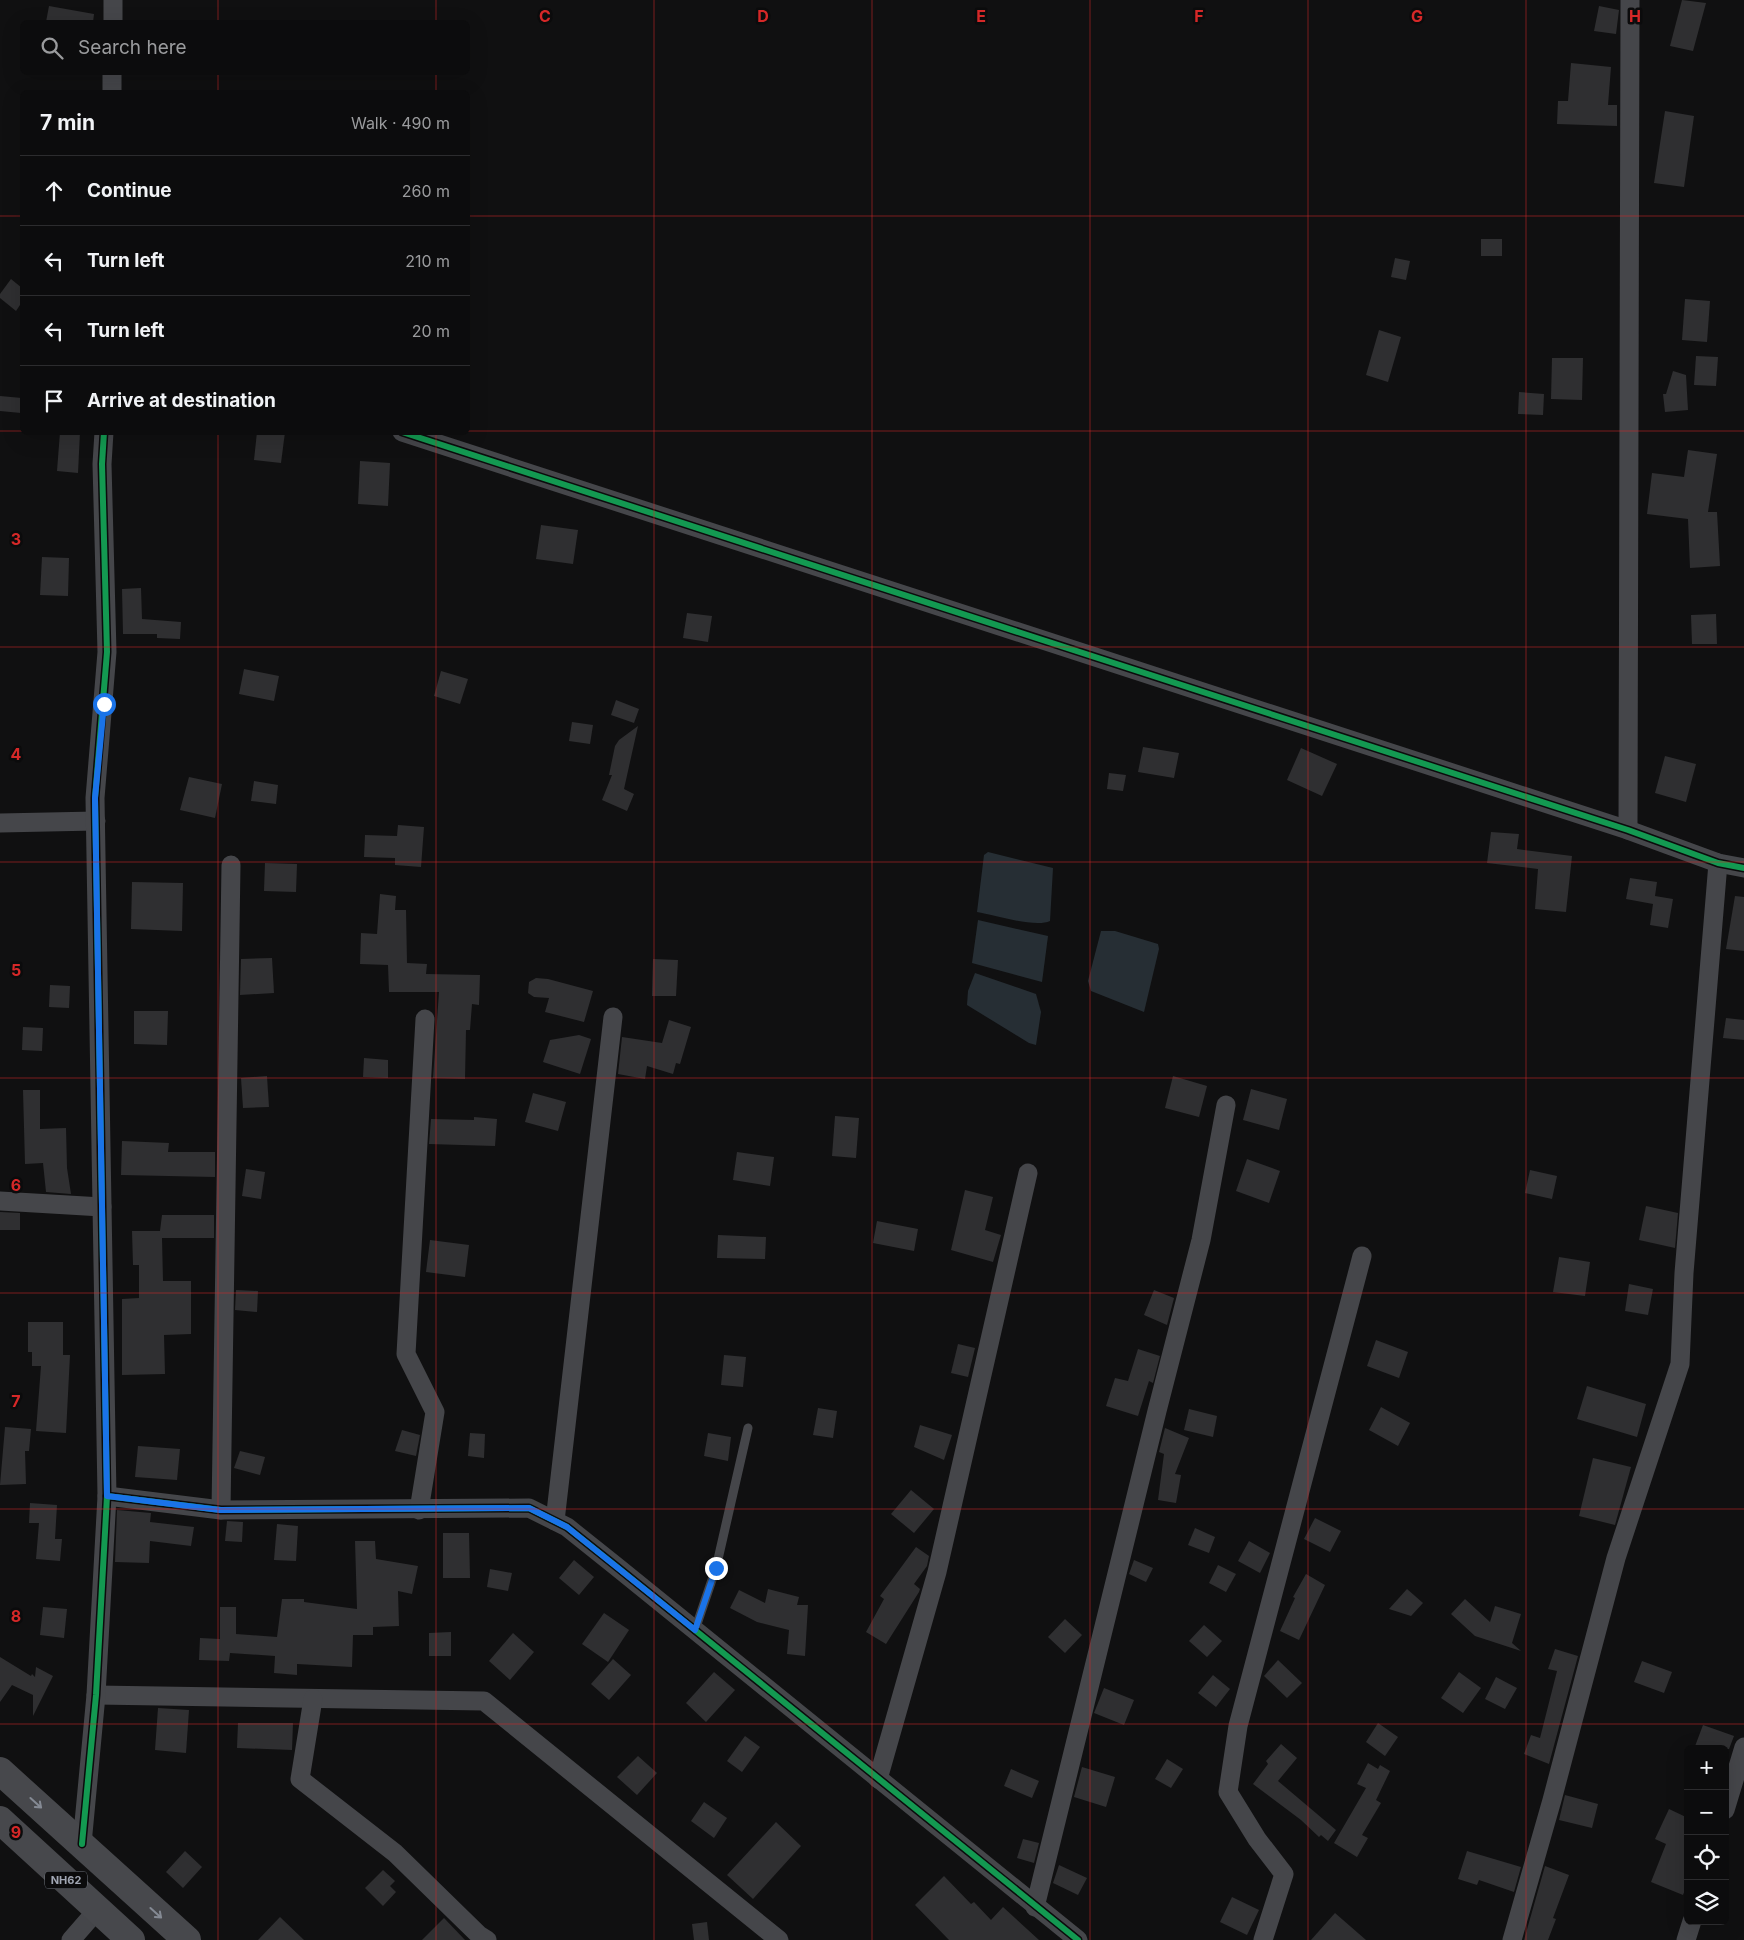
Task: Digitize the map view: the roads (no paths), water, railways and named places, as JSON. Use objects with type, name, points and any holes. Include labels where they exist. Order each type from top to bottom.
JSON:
[{"type":"main road","name":"NH62","points":[[0,1770],[187,1940]]},
{"type":"main road","name":"NH62","points":[[0,1820],[131,1940]]},
{"type":"street","points":[[113,0],[113,20]]},
{"type":"street","points":[[1628,830],[1630,0]]},
{"type":"street","points":[[112,75],[112,90]]},
{"type":"street","points":[[82,1844],[96,1695],[107,1496],[95,798],[101,748],[107,652],[102,464],[104,435]]},
{"type":"street","points":[[411,435],[1628,830],[1718,863],[1744,868]]},
{"type":"street","points":[[0,823],[96,822]]},
{"type":"street","points":[[1512,1940],[1552,1800],[1616,1558],[1680,1364],[1684,1273],[1718,863]]},
{"type":"street","points":[[220,1510],[231,865]]},
{"type":"street","points":[[555,1522],[613,1017]]},
{"type":"street","points":[[419,1510],[435,1412],[406,1354],[425,1019]]},
{"type":"street","points":[[1035,1907],[1201,1240],[1226,1106]]},
{"type":"street","points":[[878,1779],[937,1572],[1028,1173]]},
{"type":"street","points":[[0,1201],[102,1207]]},
{"type":"street","points":[[1263,1940],[1284,1874],[1257,1839],[1228,1792],[1238,1726],[1362,1256]]},
{"type":"street","points":[[107,1496],[220,1510],[529,1508],[574,1533],[1078,1940]]},
{"type":"street","points":[[96,1695],[484,1701],[779,1940]]},
{"type":"street","points":[[313,1699],[300,1779],[395,1853],[479,1935],[487,1940]]},
{"type":"street","points":[[1729,1797],[1744,1747]]},
{"type":"street","points":[[71,1940],[98,1910]]},
{"type":"street","points":[[1686,1940],[1691,1925]]},
{"type":"lane","points":[[695,1630],[716,1568],[748,1428]]}]
